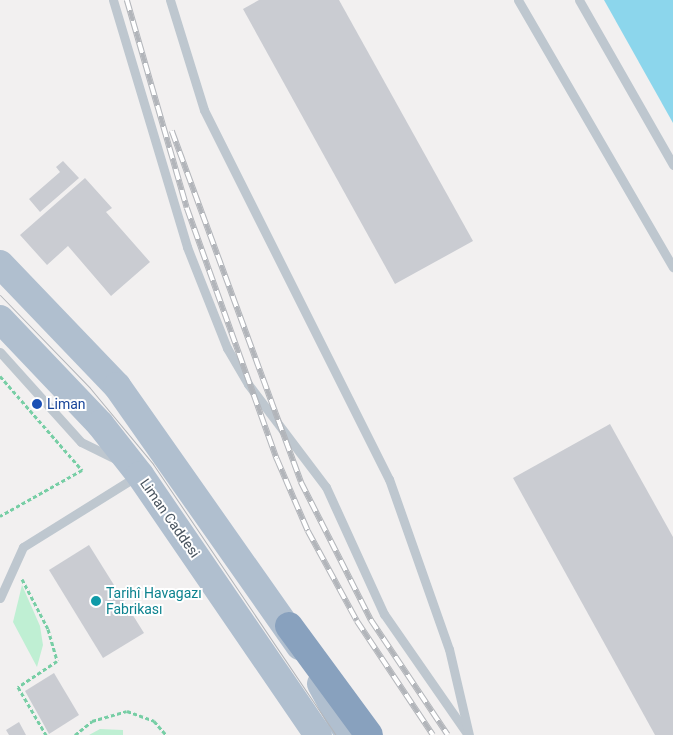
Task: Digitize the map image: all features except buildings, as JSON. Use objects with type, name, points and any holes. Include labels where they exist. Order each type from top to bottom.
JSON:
[{"type":"highway","points":[[290,626],[369,735]]},
{"type":"main road","points":[[0,264],[117,386],[290,626],[349,735]]},
{"type":"main road","name":"Liman Caddesi","points":[[0,319],[100,424],[136,471],[318,735]]},
{"type":"lane","points":[[113,0],[187,247],[228,348],[248,384],[326,487],[384,614],[469,735]]},
{"type":"lane","points":[[170,0],[204,110],[389,479],[449,649],[469,735]]},
{"type":"lane","points":[[518,0],[673,267]]},
{"type":"lane","points":[[579,0],[673,164]]},
{"type":"lane","points":[[0,352],[82,442],[136,471],[23,547],[0,598]]},
{"type":"path","points":[[0,376],[82,470],[0,516]]},
{"type":"path","points":[[15,566],[48,629],[57,661],[18,687],[46,735]]},
{"type":"path","points":[[75,735],[92,720],[127,711],[154,721],[166,735]]},
{"type":"green space","points":[[22,585],[40,626],[43,645],[37,667],[13,622]]},
{"type":"green space","points":[[100,729],[123,730],[123,735],[89,735]]},
{"type":"water","points":[[604,0],[673,0],[673,123]]},
{"type":"tram line","points":[[0,295],[90,388],[153,464],[336,735]]},
{"type":"railway","points":[[127,0],[187,208],[277,459],[308,531],[357,621],[433,735]]},
{"type":"railway","points":[[172,131],[301,482],[371,620],[448,735]]},
{"type":"place","name":"Liman","points":[[37,404]]},
{"type":"place","name":"Tarihî Havagazı Fabrikası","points":[[96,601]]}]
